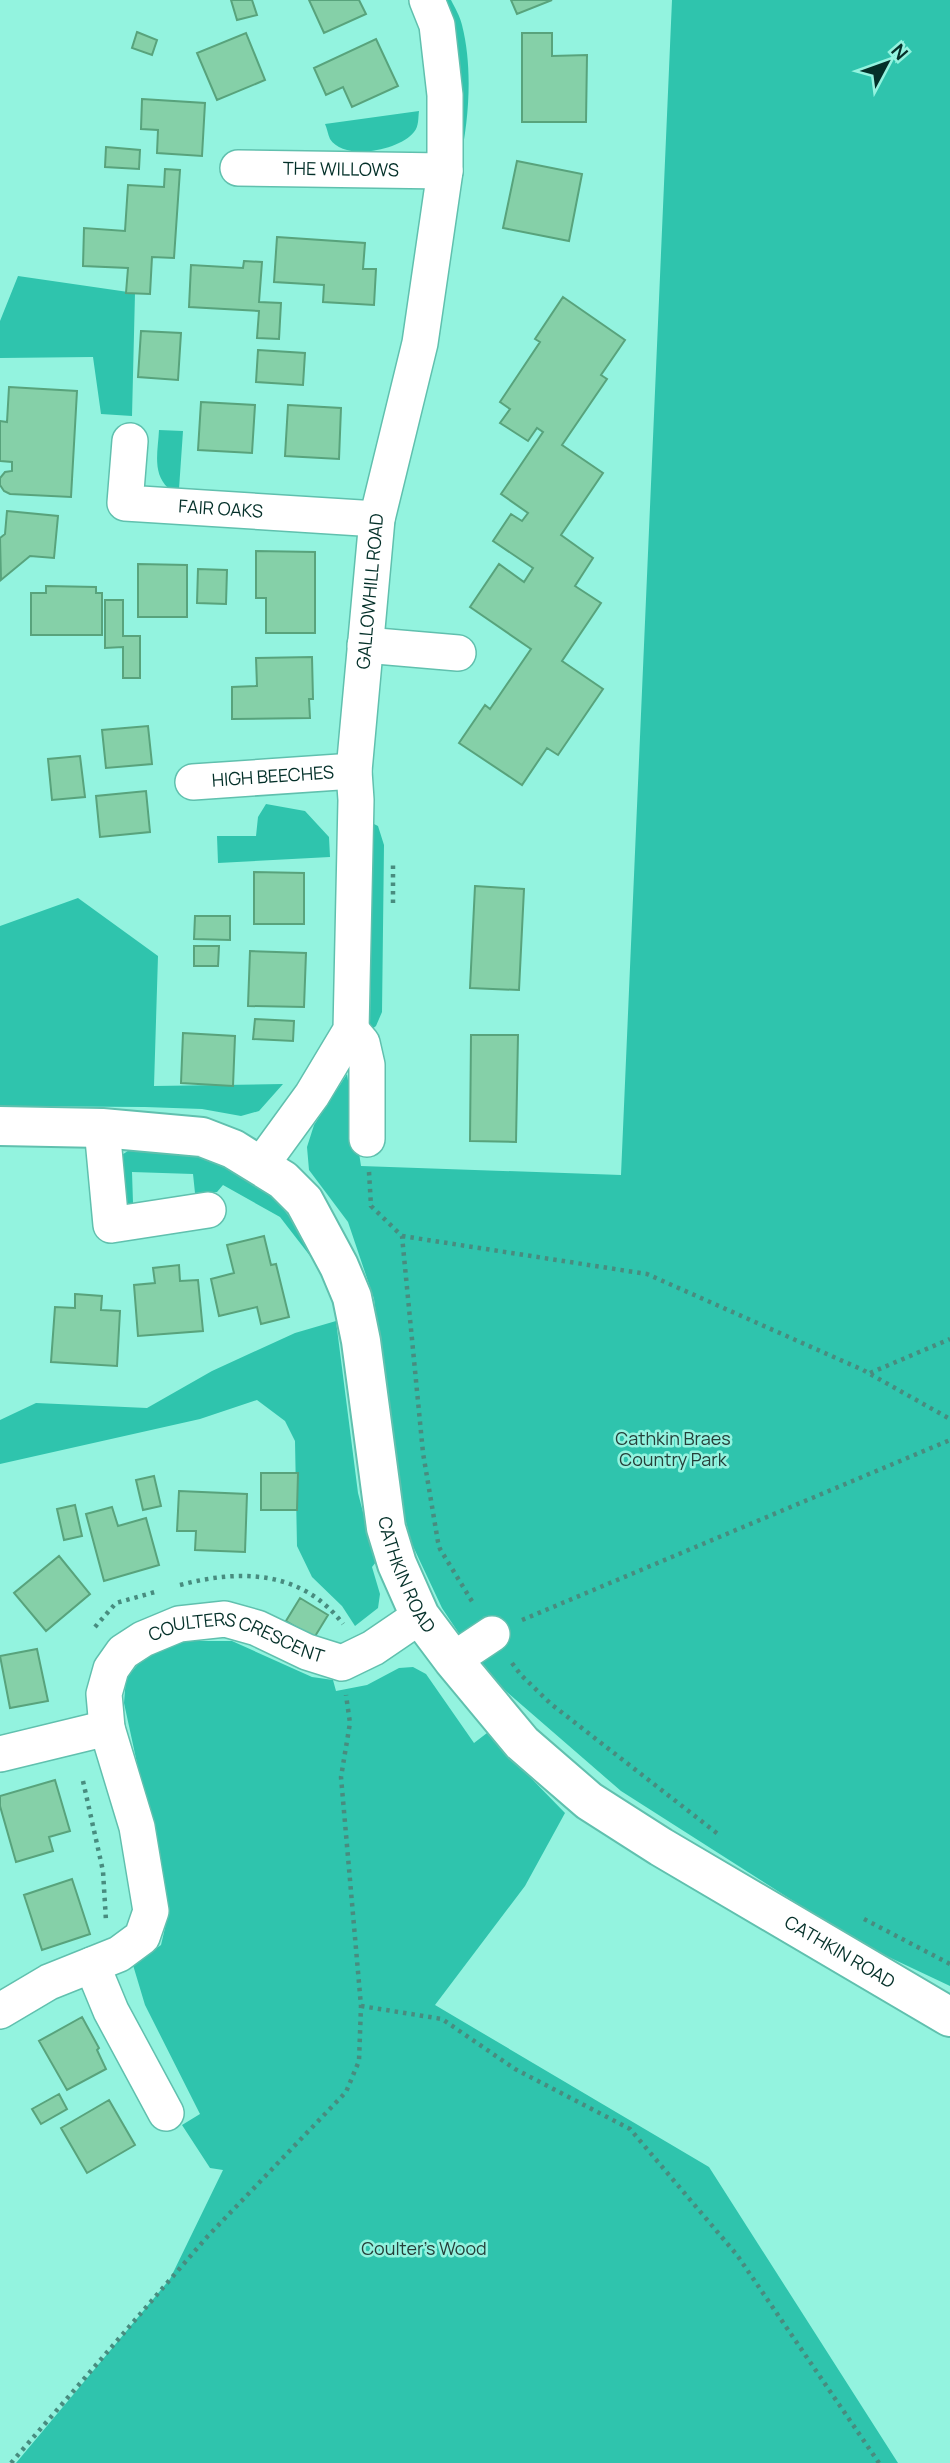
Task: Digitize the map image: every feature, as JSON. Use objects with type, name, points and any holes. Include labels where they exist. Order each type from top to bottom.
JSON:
[{"type":"main road","name":"CATHKIN ROAD","points":[[0,1126],[102,1128],[202,1137],[233,1149],[283,1180],[304,1201],[339,1266],[352,1297],[361,1342],[386,1528],[397,1564],[420,1616],[453,1660],[522,1743],[589,1801],[661,1847],[950,2017]]},
{"type":"street","name":"GALLOWHILL ROAD","points":[[261,1165],[312,1095],[351,1030],[356,800],[354,771],[377,519],[420,343],[445,171],[441,60],[437,25],[427,0]]},
{"type":"street","name":"THE WILLOWS","points":[[238,168],[445,171]]},
{"type":"street","name":"FAIR OAKS","points":[[130,441],[125,503],[377,519]]},
{"type":"street","points":[[365,645],[458,653]]},
{"type":"street","name":"HIGH BEECHES","points":[[193,782],[354,771]]},
{"type":"street","points":[[351,1030],[362,1043],[367,1065],[367,1139]]},
{"type":"street","points":[[102,1128],[111,1225],[208,1210]]},
{"type":"street","name":"COULTERS CRESCENT","points":[[0,2011],[49,1982],[119,1954],[142,1937],[151,1911],[137,1827],[107,1728],[104,1694],[111,1669],[123,1652],[143,1639],[179,1624],[225,1619],[257,1628],[307,1652],[342,1663],[373,1648],[420,1616]]},
{"type":"street","points":[[453,1660],[492,1634]]},
{"type":"street","points":[[0,1754],[107,1728]]},
{"type":"street","points":[[92,1965],[111,2011],[166,2113]]},
{"type":"path","points":[[367,1139],[371,1206],[402,1236],[647,1274],[870,1374],[950,1419]]},
{"type":"path","points":[[402,1236],[423,1453],[440,1549],[492,1634],[521,1675],[551,1704],[722,1837]]},
{"type":"path","points":[[870,1374],[950,1339]]},
{"type":"path","points":[[492,1634],[950,1440]]},
{"type":"path","points":[[11,2463],[207,2237],[346,2092],[359,2061],[362,2006],[341,1777],[350,1723],[342,1663]]},
{"type":"path","points":[[852,1913],[950,1964]]},
{"type":"path","points":[[362,2006],[442,2019],[515,2069],[630,2129],[737,2255],[879,2463]]},
{"type":"green space","points":[[440,0],[451,0],[457,12],[468,58],[466,128],[460,162]]},
{"type":"green space","name":"Cathkin Braes Country Park","points":[[672,0],[950,0],[950,1986],[859,1943],[621,1791],[486,1674],[442,1608],[411,1542],[401,1502],[374,1299],[348,1222],[309,1170],[307,1147],[314,1125],[347,1074],[361,1166],[621,1175]]},
{"type":"green space","points":[[419,111],[417,127],[407,138],[397,144],[372,151],[359,152],[337,146],[330,139],[325,124]]},
{"type":"green space","points":[[18,276],[135,293],[132,416],[101,414],[93,357],[0,358],[0,321]]},
{"type":"green space","points":[[159,430],[183,431],[179,489],[168,488],[160,476],[157,461]]},
{"type":"green space","points":[[266,804],[305,811],[329,837],[330,857],[218,863],[217,836],[256,836],[258,817]]},
{"type":"green space","points":[[372,823],[378,826],[384,845],[382,1012],[372,1029],[370,1024]]},
{"type":"green space","points":[[78,898],[158,956],[154,1086],[283,1084],[259,1111],[241,1116],[202,1109],[0,1106],[0,926]]},
{"type":"green space","points":[[134,1147],[162,1147],[210,1158],[274,1198],[303,1233],[314,1261],[280,1217],[223,1185],[217,1192],[195,1193],[193,1174],[132,1172],[133,1203],[127,1203],[114,1192],[117,1158]]},
{"type":"green space","points":[[336,1321],[358,1493],[376,1562],[372,1567],[380,1594],[378,1608],[355,1626],[342,1606],[312,1577],[297,1546],[295,1441],[285,1421],[257,1400],[200,1419],[0,1464],[0,1420],[36,1403],[147,1408],[212,1371],[295,1333]]},
{"type":"green space","name":"Coulter's Wood","points":[[187,1641],[232,1641],[312,1677],[333,1680],[336,1691],[367,1685],[399,1668],[413,1667],[426,1674],[474,1743],[487,1733],[565,1813],[525,1886],[435,2005],[709,2167],[898,2463],[16,2463],[170,2279],[223,2170],[210,2168],[182,2125],[200,2114],[145,2005],[133,1965],[161,1945],[169,1911],[124,1703],[126,1678],[147,1654]]},
{"type":"building","points":[[231,0],[252,0],[257,15],[237,20]]},
{"type":"building","points":[[309,0],[359,0],[366,14],[324,33]]},
{"type":"building","points":[[511,0],[552,0],[517,14]]},
{"type":"building","points":[[137,32],[157,40],[152,55],[132,48]]},
{"type":"building","points":[[246,33],[265,80],[217,100],[197,53]]},
{"type":"building","points":[[522,33],[552,33],[552,56],[587,55],[586,122],[522,122]]},
{"type":"building","points":[[376,39],[398,86],[352,107],[343,87],[326,95],[314,68]]},
{"type":"building","points":[[142,99],[205,103],[202,156],[157,153],[158,130],[141,129]]},
{"type":"building","points":[[106,147],[140,150],[139,169],[105,167]]},
{"type":"building","points":[[517,161],[582,174],[569,241],[503,228]]},
{"type":"building","points":[[165,169],[180,170],[174,258],[152,257],[150,294],[126,293],[128,268],[83,266],[84,228],[125,231],[128,185],[164,187]]},
{"type":"building","points":[[277,237],[365,243],[363,269],[376,269],[374,305],[323,302],[324,285],[274,282]]},
{"type":"building","points":[[244,261],[262,262],[259,302],[281,303],[279,339],[257,338],[259,311],[189,307],[191,265],[243,268]]},
{"type":"building","points":[[563,297],[625,340],[601,375],[607,379],[562,445],[603,473],[561,535],[593,558],[575,586],[601,603],[562,661],[603,689],[558,755],[547,748],[522,785],[459,743],[485,705],[490,709],[531,649],[470,607],[499,564],[524,582],[533,568],[493,541],[511,514],[522,521],[528,513],[501,494],[543,432],[537,428],[528,441],[500,423],[510,409],[500,402],[540,342],[535,339]]},
{"type":"building","points":[[141,331],[181,333],[178,380],[138,377]]},
{"type":"building","points":[[258,350],[305,353],[303,385],[256,382]]},
{"type":"building","points":[[9,387],[77,391],[71,497],[10,494],[0,485],[0,478],[5,472],[12,471],[12,462],[0,461],[0,421],[7,422]]},
{"type":"building","points":[[201,402],[255,405],[252,453],[198,450]]},
{"type":"building","points":[[288,405],[341,408],[339,459],[285,456]]},
{"type":"building","points":[[7,511],[58,516],[54,558],[30,556],[1,580],[0,538],[5,534]]},
{"type":"building","points":[[256,551],[315,552],[315,633],[266,633],[266,598],[256,598]]},
{"type":"building","points":[[138,564],[187,565],[187,617],[138,617]]},
{"type":"building","points":[[198,569],[227,570],[226,604],[197,603]]},
{"type":"building","points":[[46,586],[96,587],[96,593],[102,593],[102,635],[31,635],[31,593],[46,593]]},
{"type":"building","points":[[105,600],[123,600],[123,636],[140,636],[140,678],[123,678],[123,647],[105,648]]},
{"type":"building","points":[[312,657],[313,699],[309,699],[310,718],[232,719],[232,687],[257,686],[256,658]]},
{"type":"building","points":[[148,726],[152,764],[106,768],[102,730]]},
{"type":"building","points":[[80,756],[85,797],[52,800],[48,759]]},
{"type":"building","points":[[146,791],[150,832],[100,837],[96,796]]},
{"type":"building","points":[[254,872],[304,873],[304,924],[254,924]]},
{"type":"building","points":[[475,886],[524,889],[519,990],[470,988]]},
{"type":"building","points":[[195,916],[230,916],[230,940],[194,939]]},
{"type":"building","points":[[194,946],[219,946],[218,966],[194,966]]},
{"type":"building","points":[[250,951],[306,953],[304,1007],[248,1006]]},
{"type":"building","points":[[255,1019],[294,1021],[293,1041],[253,1039]]},
{"type":"building","points":[[183,1033],[235,1036],[233,1086],[181,1083]]},
{"type":"building","points":[[471,1035],[518,1035],[516,1142],[470,1141]]},
{"type":"building","points":[[264,1236],[271,1265],[276,1264],[289,1317],[261,1324],[257,1307],[219,1316],[211,1279],[234,1273],[227,1245]]},
{"type":"building","points":[[179,1265],[180,1281],[198,1280],[203,1331],[138,1336],[134,1285],[155,1283],[153,1268]]},
{"type":"building","points":[[75,1294],[102,1296],[101,1310],[120,1311],[117,1366],[51,1362],[55,1307],[75,1308]]},
{"type":"building","points":[[261,1473],[298,1473],[297,1510],[261,1510]]},
{"type":"building","points":[[154,1476],[161,1506],[143,1510],[136,1480]]},
{"type":"building","points":[[179,1491],[247,1494],[245,1552],[195,1550],[196,1531],[177,1531]]},
{"type":"building","points":[[75,1505],[82,1536],[64,1540],[57,1509]]},
{"type":"building","points":[[112,1507],[118,1526],[146,1518],[159,1565],[104,1581],[86,1514]]},
{"type":"building","points":[[59,1556],[90,1594],[46,1631],[14,1593]]},
{"type":"building","points":[[300,1598],[328,1615],[314,1638],[286,1621]]},
{"type":"building","points":[[37,1649],[48,1701],[10,1708],[0,1656]]},
{"type":"building","points":[[55,1780],[70,1831],[49,1837],[53,1851],[16,1862],[0,1806],[0,1796]]},
{"type":"building","points":[[72,1879],[90,1934],[42,1950],[24,1895]]},
{"type":"building","points":[[82,2017],[99,2048],[97,2050],[106,2069],[67,2090],[39,2041]]},
{"type":"building","points":[[59,2094],[67,2109],[41,2124],[32,2109]]},
{"type":"building","points":[[109,2100],[135,2145],[87,2173],[61,2128]]}]
